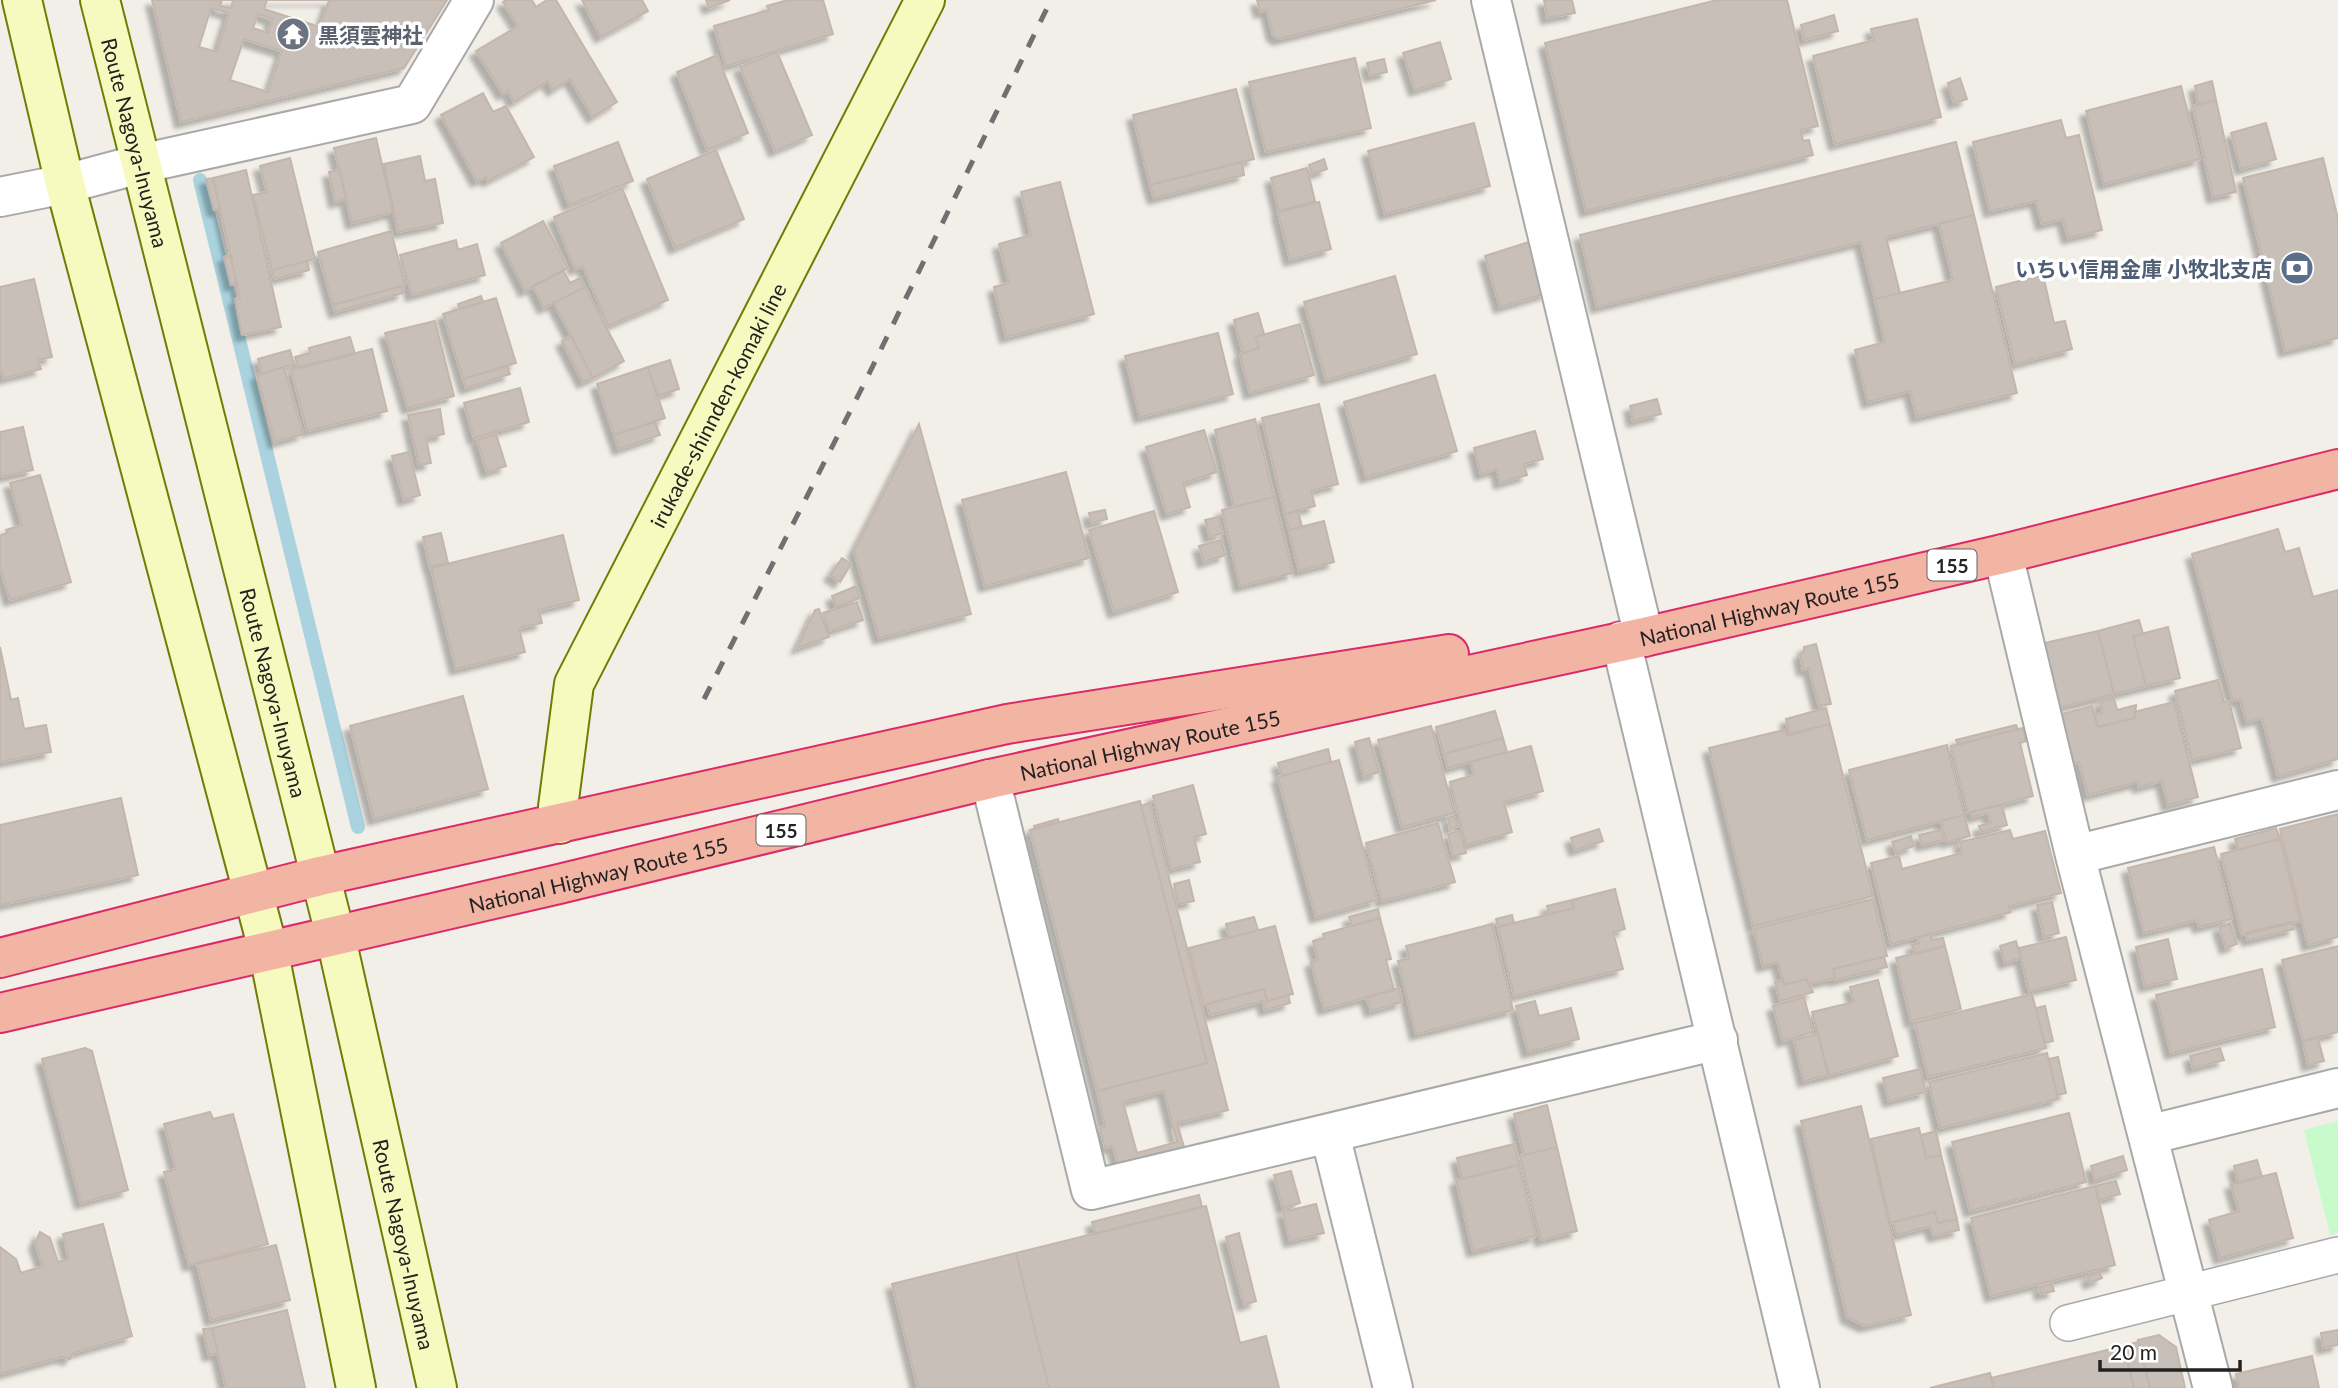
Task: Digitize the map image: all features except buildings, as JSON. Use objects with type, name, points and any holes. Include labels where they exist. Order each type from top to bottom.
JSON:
[{"type":"highway","name":"National Highway Route 155","points":[[0,1013],[559,884],[990,779],[1632,639],[2003,554],[2338,469]]},
{"type":"highway","name":"National Highway Route 155","points":[[0,958],[320,876],[1007,724],[1461,652],[1564,653]]},
{"type":"main road","points":[[22,0],[65,184],[268,949],[356,1388]]},
{"type":"main road","name":"Route Nagoya-Inuyama","points":[[100,0],[335,934],[437,1388]]},
{"type":"main road","name":"irukade-shinnden-komaki line","points":[[560,824],[558,807],[574,684],[925,0]]},
{"type":"street","points":[[0,197],[412,104],[474,0]]},
{"type":"street","points":[[1491,0],[1718,1040],[1800,1388]]},
{"type":"street","points":[[2003,554],[2075,855],[2213,1388]]},
{"type":"street","points":[[990,779],[1091,1190],[1718,1040]]},
{"type":"street","points":[[2075,855],[2338,790]]},
{"type":"street","points":[[2148,1135],[2338,1088]]},
{"type":"street","points":[[1330,1134],[1393,1388]]},
{"type":"street","points":[[2068,1323],[2338,1255]]},
{"type":"green space","points":[[2338,1121],[2338,1233],[2330,1235],[2304,1130]]},
{"type":"waterway","points":[[200,180],[358,827]]},
{"type":"railway","points":[[704,699],[866,380],[1051,0]]},
{"type":"place","name":"黒須雲神社","points":[[293,34]]},
{"type":"place","name":"いちい信用金庫 小牧北支店","points":[[2297,268]]}]
